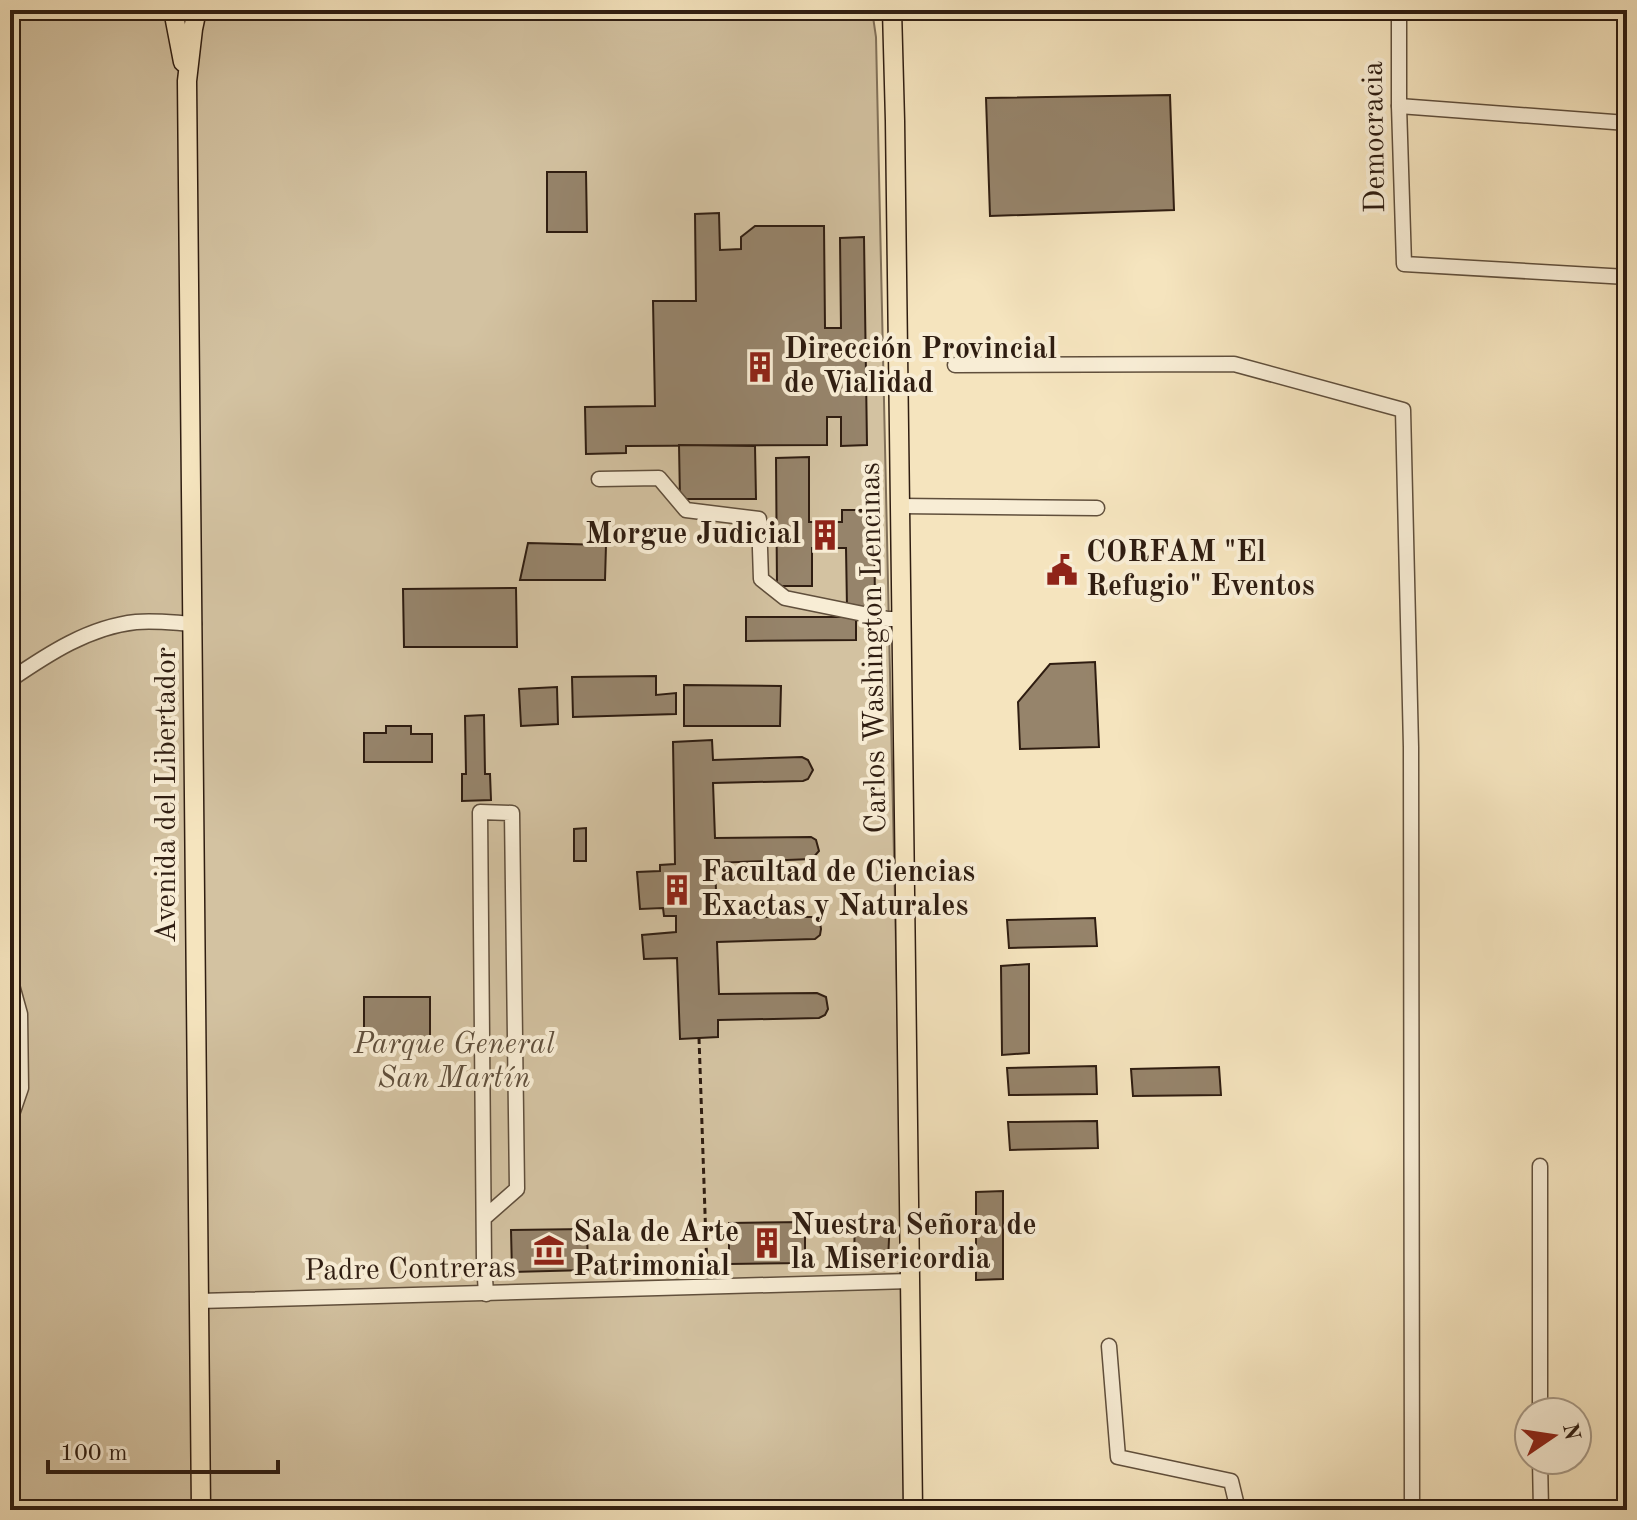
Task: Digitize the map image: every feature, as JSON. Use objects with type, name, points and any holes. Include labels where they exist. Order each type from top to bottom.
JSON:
[{"type":"main road","name":"Avenida del Libertador","points":[[173,10],[187,81]]},
{"type":"main road","name":"Avenida del Libertador","points":[[197,10],[187,81],[201,1510]]},
{"type":"main road","name":"Carlos Washington Lencinas","points":[[882,10],[895,121]]},
{"type":"main road","name":"Carlos Washington Lencinas","points":[[892,10],[913,1510]]},
{"type":"street","name":"Democracia","points":[[1399,10],[1404,264],[1627,277]]},
{"type":"street","points":[[1399,106],[1627,123]]},
{"type":"street","points":[[955,365],[1234,364],[1403,410],[1411,747],[1412,1510]]},
{"type":"street","points":[[599,479],[659,478],[686,510],[759,519],[761,579],[785,598],[901,619]]},
{"type":"street","points":[[900,506],[1097,508]]},
{"type":"street","points":[[10,680],[67,643],[104,629],[136,622],[194,624]]},
{"type":"street","points":[[484,1218],[517,1189],[512,813],[480,812],[484,1218],[486,1294]]},
{"type":"street","points":[[10,978],[20,1014],[21,1088],[10,1120]]},
{"type":"street","points":[[1540,1166],[1540,1396]]},
{"type":"street","name":"Padre Contreras","points":[[199,1301],[910,1281]]},
{"type":"street","points":[[1109,1346],[1118,1457],[1231,1481],[1238,1510]]},
{"type":"street","points":[[1540,1476],[1541,1510]]},
{"type":"path","points":[[699,1038],[708,1287]]},
{"type":"green space","name":"Parque General San Martín","points":[[10,10],[872,10],[876,37],[904,1310],[905,1510],[10,1510]]},
{"type":"building","points":[[499,10],[499,13],[459,12]]},
{"type":"building","points":[[1170,95],[1174,210],[990,216],[986,98]]},
{"type":"building","points":[[547,172],[586,172],[587,232],[547,232]]},
{"type":"building","name":"Dirección Provincial de Vialidad","points":[[719,213],[720,250],[741,249],[741,237],[755,226],[824,226],[825,328],[841,328],[840,238],[864,237],[867,445],[841,446],[841,417],[827,417],[827,445],[626,446],[626,453],[586,454],[585,407],[655,406],[653,301],[696,301],[695,214]]},
{"type":"building","points":[[679,445],[755,446],[756,499],[680,499]]},
{"type":"building","name":"Morgue Judicial","points":[[809,457],[809,522],[842,522],[842,510],[874,510],[875,607],[847,608],[846,548],[812,548],[812,586],[777,586],[776,458]]},
{"type":"building","points":[[528,543],[606,545],[605,580],[520,580]]},
{"type":"building","points":[[516,588],[517,647],[404,647],[403,589]]},
{"type":"building","points":[[746,617],[856,617],[856,640],[746,641]]},
{"type":"building","points":[[1095,662],[1099,747],[1020,749],[1018,702],[1050,664]]},
{"type":"building","points":[[656,676],[656,695],[676,693],[676,714],[573,717],[572,677]]},
{"type":"building","points":[[684,685],[781,686],[780,726],[684,726]]},
{"type":"building","points":[[557,687],[558,724],[521,726],[519,689]]},
{"type":"building","points":[[484,715],[485,774],[490,774],[491,800],[462,801],[462,774],[466,774],[465,716]]},
{"type":"building","points":[[386,726],[411,726],[411,734],[432,734],[432,762],[364,762],[364,733],[386,733]]},
{"type":"building","name":"Facultad de Ciencias Exactas y Naturales","points":[[712,740],[713,760],[802,757],[808,760],[813,770],[803,781],[713,783],[715,838],[811,837],[816,840],[819,851],[812,859],[715,863],[717,917],[813,917],[820,922],[821,929],[815,939],[717,942],[719,994],[817,993],[826,997],[828,1009],[819,1018],[718,1020],[718,1037],[680,1039],[677,958],[644,959],[642,935],[676,932],[676,916],[664,916],[663,908],[640,909],[637,872],[660,871],[660,865],[675,864],[673,742]]},
{"type":"building","points":[[586,828],[586,861],[574,861],[574,829]]},
{"type":"building","points":[[1095,918],[1097,946],[1009,948],[1007,920]]},
{"type":"building","points":[[1029,964],[1029,1053],[1002,1055],[1001,966]]},
{"type":"building","points":[[364,997],[430,997],[430,1042],[364,1043]]},
{"type":"building","points":[[1096,1066],[1097,1094],[1009,1095],[1007,1068]]},
{"type":"building","points":[[1219,1067],[1221,1095],[1133,1096],[1131,1069]]},
{"type":"building","points":[[1097,1121],[1098,1148],[1010,1150],[1008,1122]]},
{"type":"building","points":[[1003,1191],[1003,1279],[976,1280],[976,1192]]},
{"type":"building","points":[[855,1218],[890,1219],[888,1260],[854,1259]]},
{"type":"building","name":"Nuestra Señora de la Misericordia","points":[[805,1222],[805,1263],[729,1264],[729,1223]]},
{"type":"building","name":"Sala de Arte Patrimonial","points":[[587,1229],[588,1270],[512,1272],[511,1230]]},
{"type":"place","name":"Dirección Provincial de Vialidad","points":[[760,367]]},
{"type":"place","name":"Morgue Judicial","points":[[825,535]]},
{"type":"place","name":"CORFAM \"El Refugio\" Eventos","points":[[1062,570]]},
{"type":"place","name":"Facultad de Ciencias Exactas y Naturales","points":[[677,890]]},
{"type":"place","name":"Nuestra Señora de la Misericordia","points":[[767,1243]]},
{"type":"place","name":"Sala de Arte Patrimonial","points":[[549,1250]]}]
